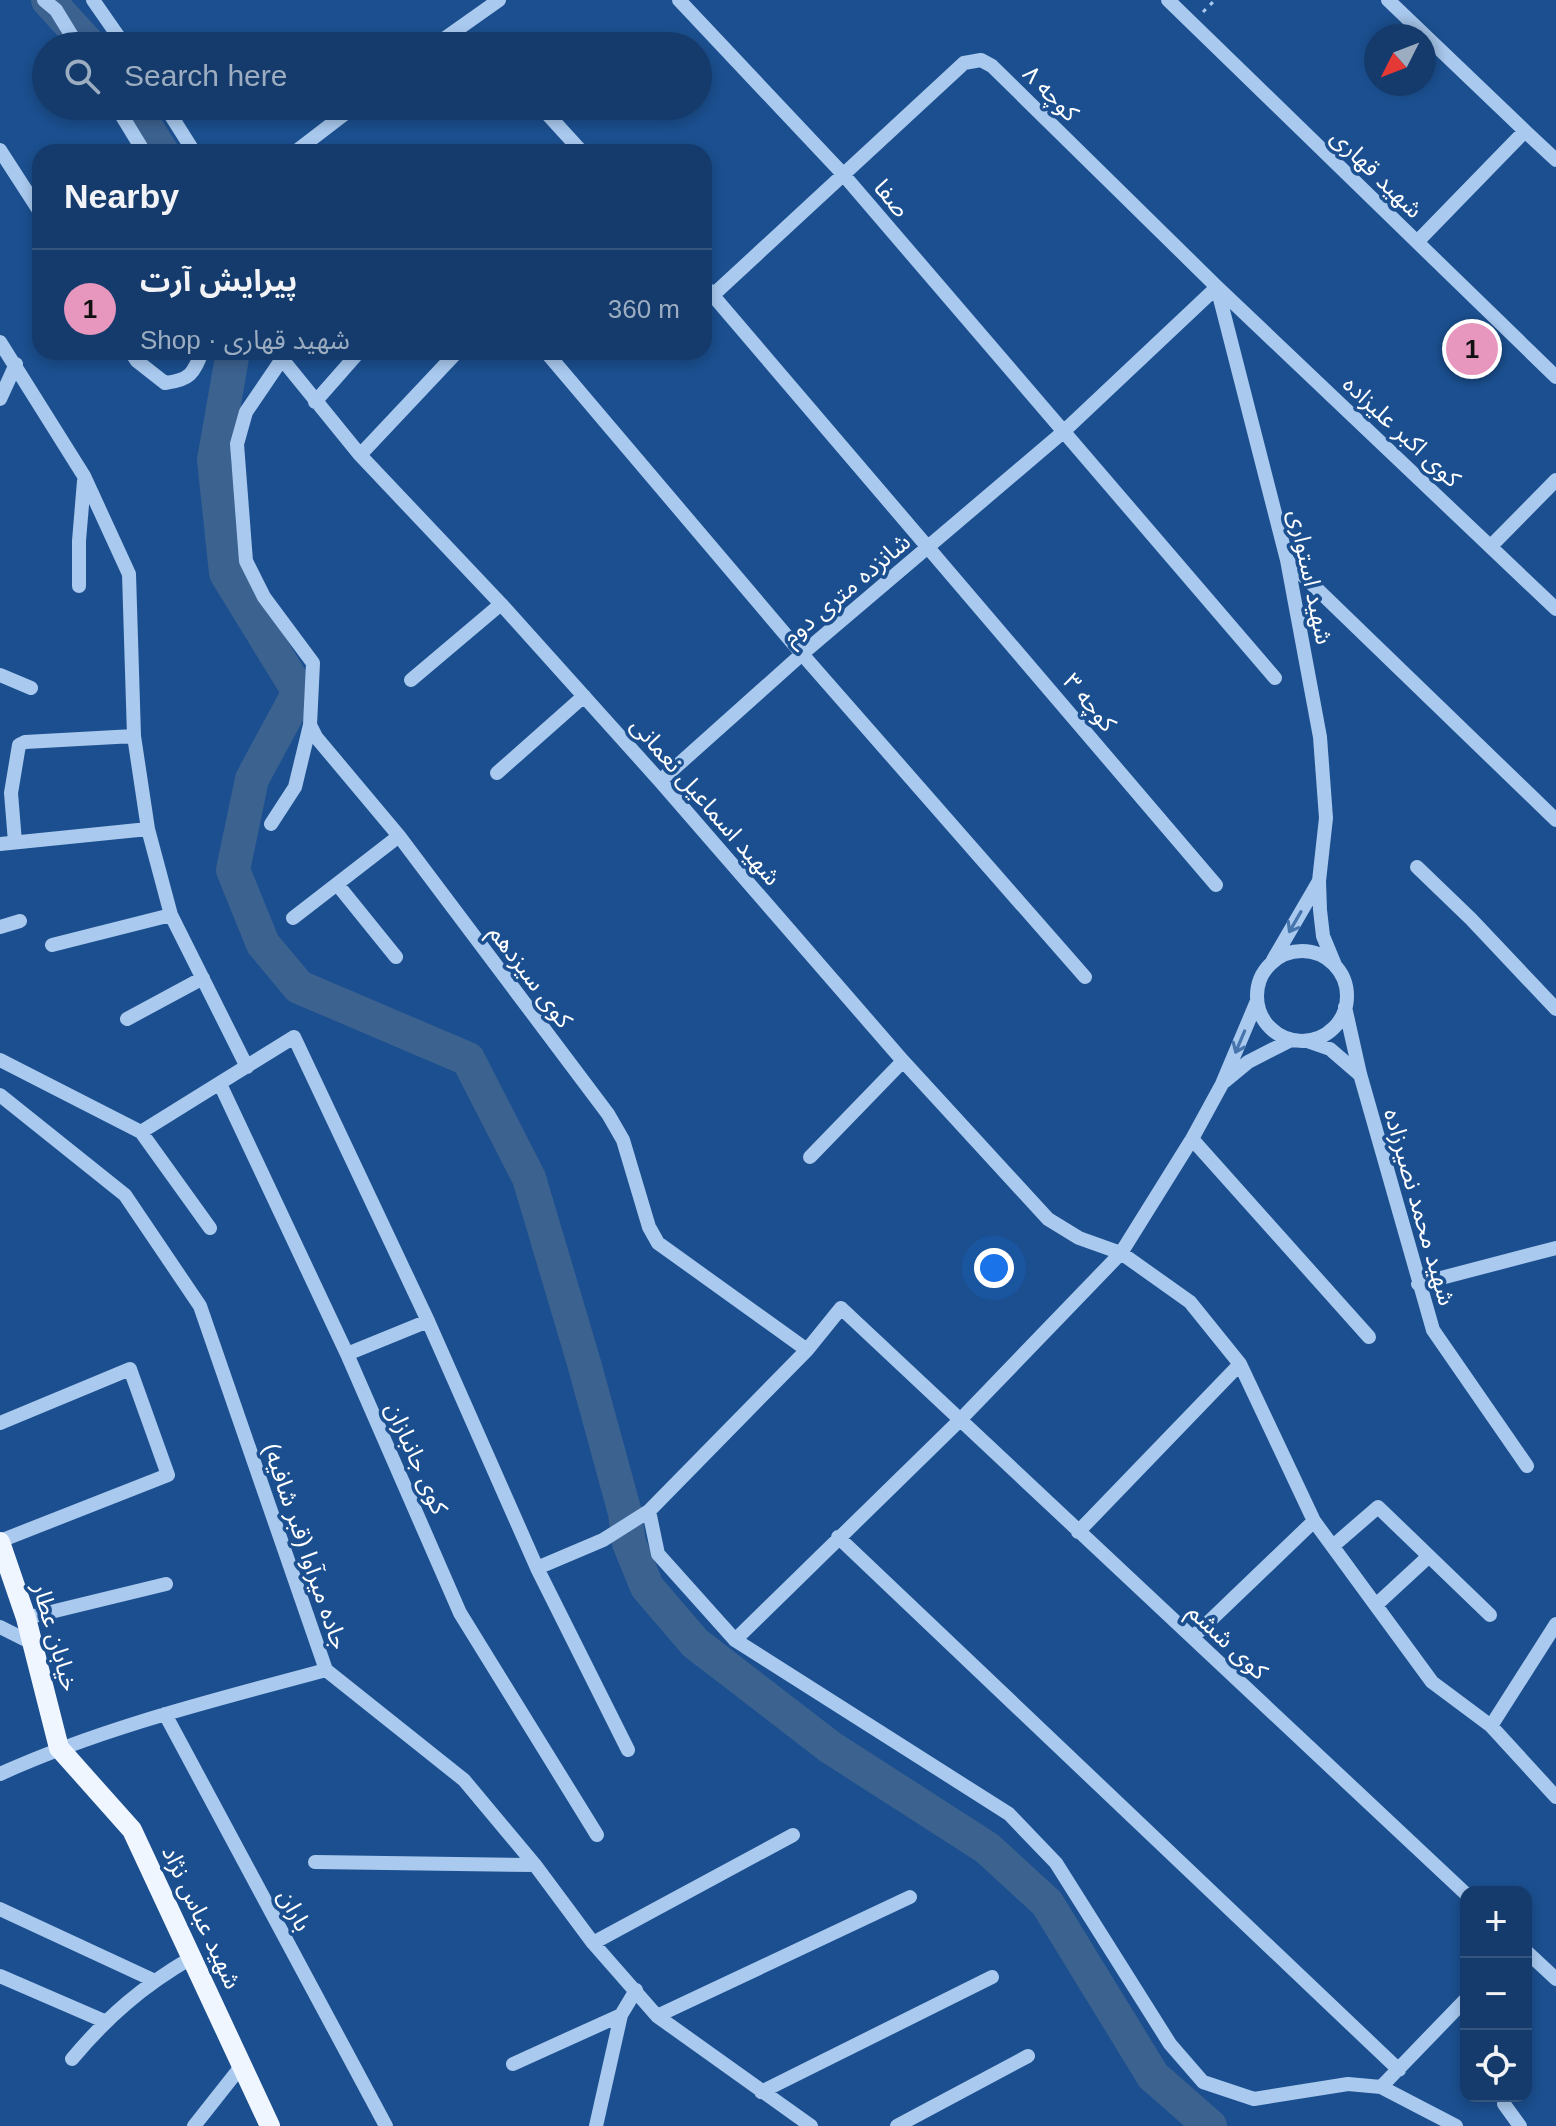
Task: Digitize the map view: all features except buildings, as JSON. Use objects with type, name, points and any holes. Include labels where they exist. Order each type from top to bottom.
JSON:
[{"type":"main road","name":"خیابان عطار","points":[[0,1542],[26,1618],[59,1748]]},
{"type":"main road","name":"شهید عباس نژاد","points":[[59,1748],[132,1830],[270,2126]]},
{"type":"street","points":[[44,0],[56,10],[69,32]]},
{"type":"street","points":[[454,32],[499,0]]},
{"type":"street","name":"صفا","points":[[679,0],[709,32]]},
{"type":"street","name":"شهید قهاری","points":[[1168,0],[1556,377]]},
{"type":"street","points":[[1388,0],[1556,160]]},
{"type":"street","points":[[96,1],[116,32]]},
{"type":"street","name":"صفا","points":[[712,35],[842,173],[1275,678]]},
{"type":"street","name":"کوچه ۸","points":[[842,173],[964,63],[981,60],[992,66],[1217,287]]},
{"type":"street","points":[[125,120],[139,144]]},
{"type":"street","points":[[177,120],[190,144]]},
{"type":"street","points":[[305,144],[337,120]]},
{"type":"street","points":[[553,120],[575,144]]},
{"type":"street","points":[[1417,242],[1525,131]]},
{"type":"street","points":[[0,150],[32,200]]},
{"type":"street","points":[[712,287],[842,173]]},
{"type":"street","name":"شانزده متری دوم","points":[[660,781],[802,654],[1062,433],[1217,287]]},
{"type":"street","name":"کوی اکبر علیزاده","points":[[1217,287],[1556,609]]},
{"type":"street","name":"شهید استواری","points":[[1217,287],[1287,560],[1320,737],[1326,818],[1319,881],[1323,936],[1335,965]]},
{"type":"street","name":"کوچه ۳","points":[[712,295],[1216,885]]},
{"type":"street","points":[[0,342],[84,476],[129,574],[134,736],[148,829],[171,915],[247,1067]]},
{"type":"street","points":[[136,360],[165,383],[179,381],[194,372],[199,360]]},
{"type":"street","points":[[271,824],[295,787],[310,725],[313,663],[264,597],[246,561],[237,444],[246,412],[279,360]]},
{"type":"street","name":"شهید اسماعیل نعمانی","points":[[284,360],[360,455],[584,696],[903,1061],[1048,1219],[1079,1238],[1121,1253],[1190,1302],[1240,1364],[1314,1521],[1432,1682],[1491,1726],[1556,1797]]},
{"type":"street","points":[[315,402],[352,360]]},
{"type":"street","points":[[360,455],[449,360]]},
{"type":"street","points":[[553,360],[802,654],[1085,977]]},
{"type":"street","points":[[0,399],[16,364]]},
{"type":"street","points":[[79,586],[84,476]]},
{"type":"street","points":[[1491,546],[1556,480]]},
{"type":"street","points":[[1287,560],[1556,820]]},
{"type":"street","points":[[411,680],[501,604]]},
{"type":"street","points":[[0,675],[31,688]]},
{"type":"street","points":[[497,773],[584,696]]},
{"type":"street","name":"کوی سیزدهم","points":[[310,725],[324,748],[399,836],[608,1114],[623,1140],[649,1227],[658,1243],[807,1350]]},
{"type":"street","points":[[134,736],[25,742],[17,749],[7,843],[148,829]]},
{"type":"street","points":[[293,918],[399,836]]},
{"type":"street","points":[[1417,867],[1556,1009]]},
{"type":"street","name":"شهید استواری","points":[[1271,963],[1319,881]]},
{"type":"street","points":[[337,884],[396,957]]},
{"type":"street","points":[[52,945],[171,915]]},
{"type":"street","points":[[0,927],[20,921]]},
{"type":"street","points":[[735,1640],[960,1420],[1121,1253],[1192,1139],[1222,1084],[1257,1001],[1262,974],[1271,963],[1282,955],[1309,952],[1335,965],[1343,978],[1345,1007],[1330,1031],[1298,1040],[1248,1062],[1222,1084]]},
{"type":"street","points":[[127,1019],[203,978]]},
{"type":"street","points":[[1257,1001],[1260,1014],[1279,1035],[1330,1049],[1360,1074]]},
{"type":"street","name":"شهید محمد نصیرزاده","points":[[1345,1007],[1360,1074],[1433,1330],[1527,1466]]},
{"type":"street","points":[[141,1132],[294,1037],[428,1321],[537,1568],[628,1750]]},
{"type":"street","points":[[0,1060],[141,1132],[210,1228]]},
{"type":"street","points":[[810,1157],[903,1061]]},
{"type":"street","name":"کوی جانبازان","points":[[220,1084],[347,1354],[460,1613],[597,1835]]},
{"type":"street","name":"جاده میرآوا (قبر شافیه)","points":[[0,1095],[125,1195],[200,1306],[326,1670],[464,1780],[535,1865],[593,1943],[657,2016],[811,2126]]},
{"type":"street","points":[[1192,1139],[1369,1337]]},
{"type":"street","points":[[1418,1284],[1556,1248]]},
{"type":"street","points":[[537,1568],[603,1540],[649,1511],[807,1350],[841,1308],[960,1420]]},
{"type":"street","points":[[347,1354],[428,1321]]},
{"type":"street","points":[[1078,1532],[1240,1364]]},
{"type":"street","points":[[0,1423],[130,1369],[168,1475],[0,1542]]},
{"type":"street","name":"کوی ششم","points":[[960,1420],[1460,1888]]},
{"type":"street","points":[[1333,1546],[1378,1507],[1490,1615]]},
{"type":"street","points":[[649,1511],[658,1554],[735,1640],[1009,1814],[1056,1863],[1170,2044],[1203,2082],[1254,2099],[1348,2084],[1381,2087],[1456,2126]]},
{"type":"street","points":[[1193,1637],[1314,1521]]},
{"type":"street","points":[[838,1537],[1399,2070]]},
{"type":"street","points":[[1376,1605],[1428,1557]]},
{"type":"street","points":[[26,1618],[166,1584]]},
{"type":"street","points":[[1491,1726],[1556,1624]]},
{"type":"street","points":[[0,1627],[32,1643]]},
{"type":"street","points":[[0,1774],[59,1748],[165,1714],[326,1670]]},
{"type":"street","name":"باران","points":[[165,1714],[386,2126]]},
{"type":"street","points":[[593,1943],[793,1835]]},
{"type":"street","points":[[315,1862],[535,1865]]},
{"type":"street","points":[[657,2016],[910,1897]]},
{"type":"street","points":[[0,1909],[153,1980]]},
{"type":"street","points":[[1532,1957],[1556,1979]]},
{"type":"street","points":[[72,2059],[104,2021],[153,1980],[191,1958]]},
{"type":"street","points":[[0,1976],[104,2021]]},
{"type":"street","points":[[761,2092],[992,1977]]},
{"type":"street","points":[[596,2126],[621,2015],[636,1990]]},
{"type":"street","points":[[1381,2087],[1460,2005]]},
{"type":"street","points":[[513,2064],[621,2015]]},
{"type":"street","points":[[897,2126],[1028,2056]]},
{"type":"street","points":[[194,2126],[243,2064]]},
{"type":"street","points":[[1504,2104],[1520,2126]]},
{"type":"waterway","points":[[48,0],[77,32]]},
{"type":"waterway","points":[[142,120],[157,144]]},
{"type":"waterway","points":[[232,360],[214,460],[226,573],[299,692],[252,779],[233,870],[263,944],[299,987],[468,1059],[529,1178],[584,1363],[625,1513],[629,1543],[647,1587],[695,1643],[830,1747],[987,1848],[1047,1903],[1153,2076],[1210,2126]]},
{"type":"place","name":"پیرایش آرت","points":[[1472,349]]}]
